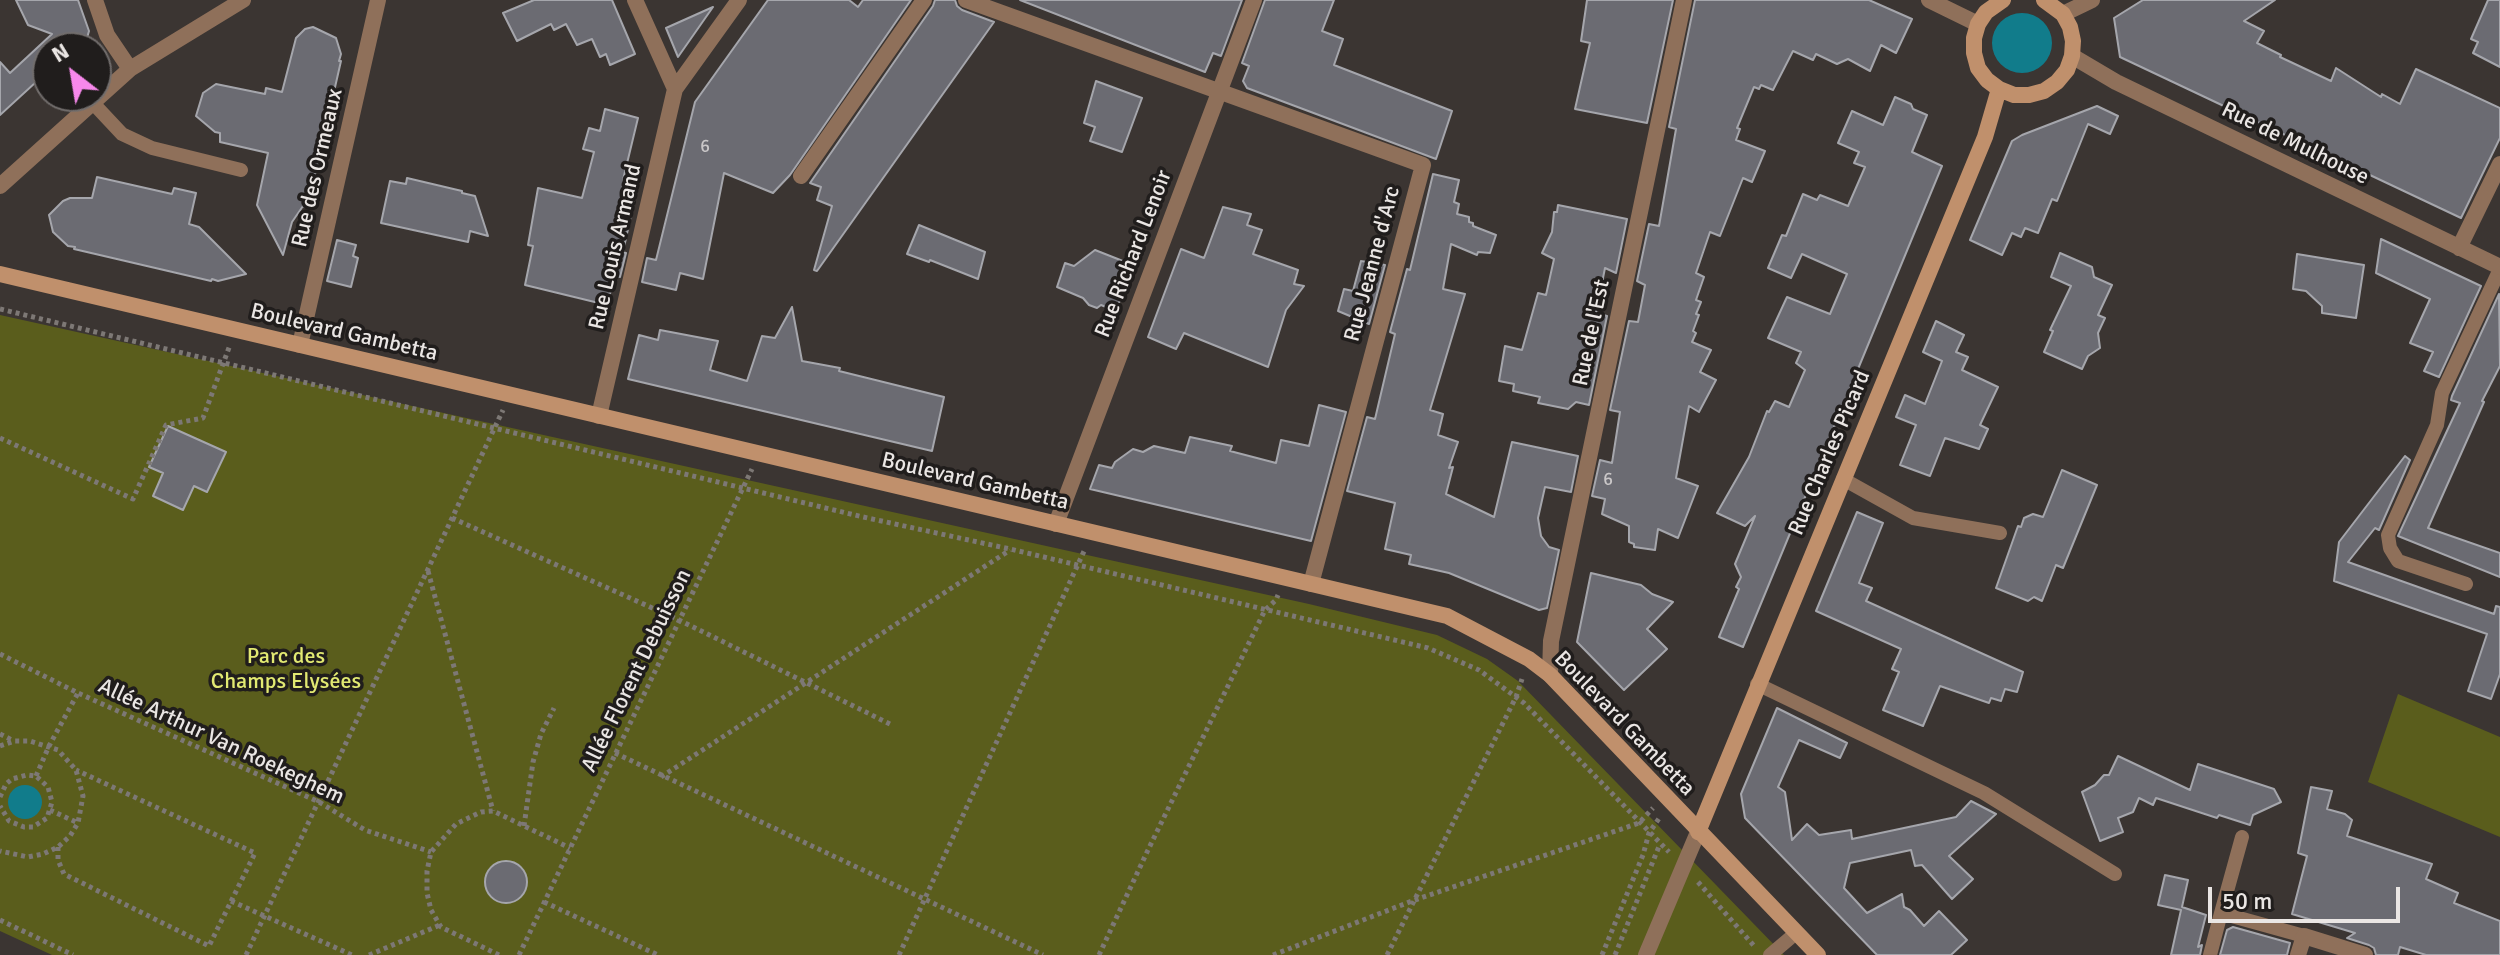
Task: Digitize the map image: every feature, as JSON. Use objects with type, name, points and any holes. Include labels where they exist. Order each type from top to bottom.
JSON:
[{"type":"main road","points":[[2003,0],[1986,12],[1978,24],[1974,53],[1978,68],[1987,80],[2014,95],[2044,91],[2067,70],[2072,56],[2070,27],[2063,14],[2044,0]]},
{"type":"main road","name":"Rue Charles Picard","points":[[1698,832],[1985,137],[1999,89]]},
{"type":"main road","name":"Boulevard Gambetta","points":[[0,274],[1447,616],[1529,659],[1550,675],[1818,955]]},
{"type":"street","points":[[95,0],[107,35],[130,69]]},
{"type":"street","points":[[112,85],[130,69],[243,0]]},
{"type":"street","name":"Rue des Ormeaux","points":[[300,345],[378,0]]},
{"type":"street","points":[[635,0],[675,89]]},
{"type":"street","points":[[675,89],[739,0]]},
{"type":"street","points":[[801,176],[924,0]]},
{"type":"street","points":[[966,0],[1219,92]]},
{"type":"street","name":"Rue Richard Lenoir","points":[[1056,524],[1254,0]]},
{"type":"street","name":"Rue de l'Est","points":[[1550,675],[1551,641],[1684,0]]},
{"type":"street","points":[[1929,0],[1978,24]]},
{"type":"street","points":[[2063,14],[2092,0]]},
{"type":"street","name":"Rue de Mulhouse","points":[[2072,56],[2116,82],[2500,268]]},
{"type":"street","name":"Rue Louis Armand","points":[[599,416],[675,89]]},
{"type":"street","name":"Rue Jeanne d'Arc","points":[[1219,92],[1423,165],[1311,584]]},
{"type":"street","points":[[0,186],[81,112]]},
{"type":"street","points":[[2459,248],[2500,164]]},
{"type":"street","points":[[1646,955],[1698,832]]},
{"type":"street","points":[[2298,955],[2304,936],[2365,955]]},
{"type":"lane","points":[[101,112],[122,134],[152,148],[241,170]]},
{"type":"lane","points":[[2466,584],[2398,561],[2390,548],[2388,535],[2437,425],[2442,393],[2500,268]]},
{"type":"lane","points":[[1843,479],[1913,518],[2000,533]]},
{"type":"lane","points":[[1757,684],[1984,793],[2115,874]]},
{"type":"lane","points":[[2210,955],[2242,837]]},
{"type":"lane","points":[[2221,913],[2304,936]]},
{"type":"lane","points":[[1770,955],[1796,933]]},
{"type":"path","points":[[0,309],[743,488],[1428,648],[1479,670],[1516,697],[1683,866],[1762,955]]},
{"type":"path","points":[[0,438],[133,499],[166,425],[203,418],[236,330]]},
{"type":"path","points":[[246,955],[510,395]]},
{"type":"path","name":"Allée Florent Debuisson","points":[[519,955],[759,453]]},
{"type":"path","points":[[452,518],[679,620],[892,725]]},
{"type":"path","points":[[899,955],[1079,566],[1091,532]]},
{"type":"path","points":[[661,777],[1010,549]]},
{"type":"path","points":[[428,570],[493,811]]},
{"type":"path","points":[[1099,955],[1265,610],[1276,600],[1284,578]]},
{"type":"path","name":"Allée Arthur Van Roekeghem","points":[[0,654],[78,693],[319,802],[365,830],[431,852]]},
{"type":"path","points":[[1387,955],[1516,697],[1529,659]]},
{"type":"path","points":[[36,776],[78,693]]},
{"type":"path","points":[[524,826],[533,762],[541,734],[554,708]]},
{"type":"path","points":[[0,734],[15,741]]},
{"type":"path","points":[[0,746],[15,741],[49,746],[68,759],[76,770],[83,796],[78,823],[58,847],[28,857],[0,851]]},
{"type":"path","points":[[615,753],[1043,955]]},
{"type":"path","points":[[58,847],[58,860],[64,874],[209,946],[255,853],[76,770]]},
{"type":"path","points":[[0,793],[12,779],[36,776],[48,787],[52,802],[40,823],[24,827],[9,821],[0,806]]},
{"type":"path","points":[[1273,955],[1412,901],[1639,823],[1668,799]]},
{"type":"path","points":[[1602,955],[1649,833],[1668,799]]},
{"type":"path","points":[[50,810],[78,823]]},
{"type":"path","points":[[499,955],[440,925],[431,910],[427,893],[431,852],[456,824],[481,812],[493,811],[570,848]]},
{"type":"path","points":[[1615,955],[1660,844]]},
{"type":"path","points":[[231,901],[352,955]]},
{"type":"path","points":[[544,902],[658,955]]},
{"type":"path","points":[[0,920],[73,955]]},
{"type":"path","points":[[369,955],[440,925]]},
{"type":"green space","name":"Parc des Champs Elysées","points":[[0,315],[1309,604],[1437,635],[1487,659],[1518,681],[1784,955],[52,955],[0,931]]},
{"type":"green space","points":[[2398,694],[2500,737],[2500,837],[2368,782]]},
{"type":"water","points":[[2022,13],[2034,15],[2043,22],[2050,31],[2050,55],[2043,64],[2034,71],[2022,73],[2010,71],[2001,64],[1994,55],[1992,43],[1994,31],[2001,22],[2010,15]]},
{"type":"water","points":[[25,785],[37,790],[42,802],[37,814],[25,819],[13,814],[8,802],[13,790]]},
{"type":"building","points":[[16,0],[78,0],[89,31],[47,32],[28,25]]},
{"type":"building","points":[[534,0],[612,0],[635,54],[610,65],[606,54],[600,57],[592,39],[577,45],[566,24],[554,30],[551,24],[517,41],[503,13]]},
{"type":"building","points":[[768,0],[849,0],[858,7],[863,0],[911,0],[790,175],[773,193],[724,173],[703,279],[680,273],[676,290],[642,282],[647,258],[656,260],[695,102]]},
{"type":"building","points":[[935,0],[955,0],[962,10],[994,22],[817,271],[814,270],[832,206],[817,200],[821,187],[810,183]]},
{"type":"building","points":[[1020,0],[1242,0],[1221,56],[1213,53],[1205,72]]},
{"type":"building","points":[[1265,0],[1334,0],[1322,31],[1343,39],[1334,65],[1452,111],[1436,159],[1247,88],[1243,81],[1249,66],[1242,63]]},
{"type":"building","points":[[1587,0],[1673,0],[1647,123],[1575,109],[1590,43],[1581,41]]},
{"type":"building","points":[[1695,0],[1869,0],[1912,19],[1896,53],[1881,45],[1870,71],[1848,59],[1837,64],[1816,54],[1813,60],[1793,51],[1773,90],[1761,85],[1759,89],[1754,87],[1737,128],[1740,129],[1736,140],[1765,151],[1752,182],[1743,178],[1720,236],[1710,232],[1696,273],[1704,277],[1696,300],[1701,302],[1692,342],[1711,350],[1700,372],[1716,380],[1699,412],[1689,406],[1676,478],[1698,486],[1678,538],[1658,529],[1655,550],[1634,547],[1629,542],[1629,526],[1602,514],[1605,499],[1592,496],[1600,460],[1612,463],[1620,412],[1610,410],[1629,321],[1638,322],[1645,285],[1637,281],[1649,224],[1659,226],[1676,129],[1669,127]]},
{"type":"building","points":[[2143,0],[2275,0],[2244,21],[2264,31],[2257,43],[2280,57],[2331,81],[2336,68],[2381,97],[2382,94],[2400,104],[2416,69],[2500,108],[2500,138],[2461,218],[2120,57],[2114,18]]},
{"type":"building","points":[[2488,0],[2500,0],[2500,67],[2473,53],[2478,42],[2471,39]]},
{"type":"building","points":[[713,7],[678,57],[666,28]]},
{"type":"building","points":[[313,27],[336,38],[341,61],[309,201],[292,222],[283,255],[257,205],[268,153],[220,142],[220,133],[196,116],[203,93],[216,84],[265,94],[266,88],[282,92],[296,38],[305,29]]},
{"type":"building","points":[[32,53],[32,86],[0,115],[0,62],[10,73]]},
{"type":"building","points":[[1096,81],[1142,98],[1122,152],[1090,141],[1095,127],[1084,123]]},
{"type":"building","points":[[1895,97],[1927,115],[1912,152],[1942,166],[1743,647],[1719,637],[1739,589],[1736,587],[1741,577],[1735,564],[1755,516],[1745,526],[1717,513],[1749,457],[1767,411],[1775,401],[1789,407],[1805,370],[1796,363],[1801,352],[1768,338],[1787,297],[1830,314],[1847,274],[1802,254],[1791,278],[1768,268],[1782,235],[1786,236],[1803,194],[1817,200],[1820,195],[1848,206],[1865,167],[1854,163],[1859,152],[1838,143],[1852,111],[1883,125]]},
{"type":"building","points":[[2097,106],[2118,116],[2110,134],[2088,124],[2057,201],[2052,199],[2038,233],[2025,228],[2021,237],[2012,233],[2002,255],[1970,240],[2012,141]]},
{"type":"building","points":[[605,109],[638,118],[623,180],[638,183],[620,277],[615,275],[607,305],[525,285],[533,246],[528,245],[538,188],[582,198],[594,152],[583,149],[589,128],[600,131]]},
{"type":"building","points":[[1433,174],[1459,180],[1454,202],[1459,204],[1457,214],[1469,217],[1473,226],[1496,235],[1490,253],[1478,252],[1477,255],[1451,244],[1443,289],[1465,294],[1430,410],[1443,414],[1438,435],[1458,442],[1449,468],[1453,467],[1446,494],[1494,517],[1512,442],[1578,456],[1571,492],[1545,487],[1538,518],[1541,536],[1549,547],[1559,550],[1547,608],[1539,610],[1449,573],[1409,564],[1411,555],[1385,549],[1395,503],[1347,491],[1367,417],[1375,419],[1395,334],[1390,332],[1407,269],[1410,270]]},
{"type":"building","points":[[97,177],[172,194],[174,188],[196,193],[189,224],[199,227],[246,274],[211,281],[68,246],[53,232],[49,215],[70,198],[92,198]]},
{"type":"building","points":[[407,178],[475,196],[488,236],[470,231],[468,242],[381,223],[390,181],[406,184]]},
{"type":"building","points":[[1558,205],[1627,219],[1616,273],[1605,268],[1596,313],[1607,316],[1589,405],[1576,402],[1568,409],[1538,403],[1540,397],[1513,391],[1514,384],[1499,381],[1505,346],[1522,350],[1538,293],[1546,295],[1554,259],[1542,253],[1552,232]]},
{"type":"building","points":[[1223,207],[1251,214],[1247,225],[1262,230],[1253,254],[1298,270],[1294,284],[1304,286],[1286,310],[1268,367],[1184,333],[1176,349],[1148,337],[1181,249],[1204,258]]},
{"type":"building","points":[[919,225],[985,252],[978,279],[907,254]]},
{"type":"building","points":[[2381,239],[2481,286],[2439,377],[2424,371],[2433,352],[2410,343],[2430,299],[2376,273]]},
{"type":"building","points":[[337,240],[356,245],[353,256],[358,258],[351,287],[327,281]]},
{"type":"building","points":[[1095,250],[1133,265],[1116,311],[1101,305],[1097,308],[1089,305],[1083,298],[1057,287],[1065,263],[1074,266]]},
{"type":"building","points":[[2060,253],[2092,267],[2094,277],[2112,285],[2098,315],[2105,318],[2098,333],[2100,348],[2088,356],[2082,369],[2044,352],[2053,331],[2050,330],[2071,286],[2051,277]]},
{"type":"building","points":[[2297,254],[2364,265],[2356,318],[2322,313],[2322,306],[2306,291],[2293,289]]},
{"type":"building","points":[[1361,261],[1385,265],[1369,324],[1338,311],[1344,289],[1353,291]]},
{"type":"building","points":[[2499,294],[2500,366],[2428,528],[2500,553],[2500,577],[2398,536],[2460,403],[2451,400],[2452,396]]},
{"type":"building","points":[[792,307],[802,361],[840,368],[839,371],[944,397],[932,451],[628,379],[639,335],[658,340],[660,330],[718,341],[710,370],[747,381],[762,336],[775,338]]},
{"type":"building","points":[[1936,321],[1964,335],[1956,352],[1968,357],[1962,370],[1998,387],[1980,425],[1988,429],[1979,449],[1945,438],[1930,476],[1900,465],[1916,425],[1896,417],[1905,395],[1925,404],[1942,361],[1923,352]]},
{"type":"building","points":[[1319,405],[1346,412],[1311,541],[1090,489],[1099,465],[1112,468],[1115,462],[1133,449],[1143,452],[1154,446],[1185,453],[1190,437],[1232,446],[1230,451],[1276,463],[1281,440],[1309,446]]},
{"type":"building","points":[[168,426],[226,452],[207,492],[194,486],[183,510],[153,496],[163,473],[149,467]]},
{"type":"building","points":[[2405,456],[2410,460],[2379,530],[2375,528],[2348,562],[2494,614],[2496,606],[2500,607],[2500,674],[2491,699],[2468,691],[2487,634],[2334,581],[2339,542]]},
{"type":"building","points":[[2062,470],[2097,485],[2063,568],[2056,565],[2042,601],[2034,597],[2028,601],[1996,588],[2018,526],[2021,527],[2024,518],[2033,514],[2043,517]]},
{"type":"building","points":[[1857,512],[1883,523],[1859,583],[1872,588],[1866,601],[2023,672],[2017,692],[2005,689],[2001,701],[1991,698],[1989,703],[1940,686],[1923,726],[1883,710],[1899,672],[1892,669],[1901,649],[1816,611]]},
{"type":"building","points":[[1591,573],[1641,585],[1652,594],[1673,602],[1647,629],[1667,649],[1624,690],[1577,642]]},
{"type":"building","points":[[1777,708],[1847,743],[1840,758],[1799,740],[1778,787],[1785,792],[1792,840],[1807,824],[1819,835],[1851,830],[1852,839],[1956,817],[1971,801],[1996,814],[1949,856],[1973,879],[1952,899],[1922,865],[1915,866],[1911,850],[1850,863],[1844,888],[1867,913],[1902,894],[1904,907],[1924,926],[1939,911],[1967,940],[1951,955],[1877,955],[1745,818],[1741,794]]},
{"type":"building","points":[[2118,756],[2190,790],[2198,764],[2274,789],[2281,802],[2253,815],[2250,825],[2156,798],[2153,805],[2139,798],[2133,812],[2118,818],[2123,832],[2100,841],[2082,792],[2095,785],[2104,775],[2109,775]]},
{"type":"building","points":[[2311,787],[2332,791],[2327,809],[2345,814],[2352,820],[2347,836],[2432,864],[2426,879],[2458,893],[2454,903],[2500,921],[2500,955],[2426,955],[2400,947],[2398,955],[2376,955],[2369,945],[2347,938],[2355,933],[2292,914],[2307,856],[2298,853]]},
{"type":"building","points":[[506,861],[521,867],[527,882],[521,897],[506,903],[491,897],[485,882],[491,867]]},
{"type":"building","points":[[2165,875],[2188,880],[2182,907],[2206,915],[2198,947],[2202,945],[2200,955],[2171,955],[2181,910],[2158,905]]},
{"type":"building","points":[[2233,927],[2290,943],[2287,955],[2220,955],[2227,930]]}]
